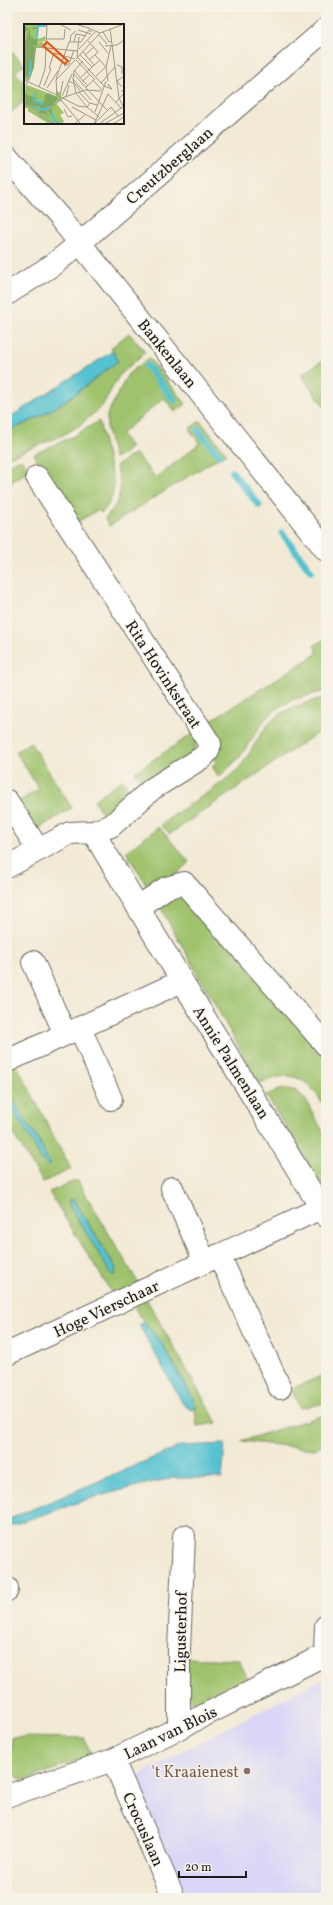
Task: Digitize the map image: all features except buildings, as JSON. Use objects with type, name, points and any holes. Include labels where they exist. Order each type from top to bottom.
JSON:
[{"type":"street","name":"Creutzberglaan","points":[[7,294],[54,264],[80,243],[326,29]]},
{"type":"street","name":"Bankenlaan","points":[[7,158],[80,243],[326,550]]},
{"type":"street","name":"Rita Hovinkstraat","points":[[37,478],[210,744],[208,751],[203,757],[152,789],[111,826],[93,832]]},
{"type":"street","points":[[7,801],[38,849]]},
{"type":"street","points":[[7,867],[70,833],[93,832]]},
{"type":"street","name":"Annie Palmenlaan","points":[[93,832],[182,982],[323,1212]]},
{"type":"street","points":[[138,907],[166,888],[184,883],[326,1046]]},
{"type":"street","points":[[33,962],[111,1099]]},
{"type":"street","points":[[7,1061],[182,982]]},
{"type":"street","points":[[172,1188],[212,1258],[280,1388]]},
{"type":"street","name":"Hoge Vierschaar","points":[[7,1354],[212,1258],[323,1212]]},
{"type":"street","name":"Ligusterhof","points":[[179,1728],[179,1649],[184,1536]]},
{"type":"street","points":[[326,1626],[326,1655]]},
{"type":"street","name":"Laan van Blois","points":[[7,1796],[113,1760],[326,1655]]},
{"type":"street","name":"Crocuslaan","points":[[113,1760],[174,1898]]},
{"type":"shaded area","points":[[321,1680],[326,1691],[326,1898],[187,1898],[140,1792],[137,1776]]},
{"type":"green space","points":[[7,46],[24,65],[15,72],[24,82],[24,101],[7,116]]},
{"type":"green space","points":[[129,333],[145,352],[119,376],[102,406],[80,425],[63,435],[7,458],[7,431],[23,425],[65,401],[117,361],[111,348]]},
{"type":"green space","points":[[149,358],[186,404],[175,412],[164,398],[121,434],[131,447],[121,456],[114,458],[107,430],[107,415],[128,374]]},
{"type":"green space","points":[[326,358],[326,409],[301,375]]},
{"type":"green space","points":[[99,421],[114,484],[112,496],[107,507],[101,513],[98,510],[79,521],[73,521],[38,465],[34,454],[70,438]]},
{"type":"green space","points":[[200,421],[226,453],[109,526],[105,519],[115,506],[120,494],[120,482],[116,466],[135,453],[156,478],[200,443],[189,429]]},
{"type":"green space","points":[[21,459],[30,470],[7,485],[7,465]]},
{"type":"green space","points":[[326,638],[326,691],[295,699],[282,705],[265,719],[239,758],[219,777],[212,766],[216,763],[205,724],[318,653],[314,646]]},
{"type":"green space","points":[[326,697],[326,727],[170,834],[161,825],[220,784],[238,769],[245,761],[263,731],[276,717],[291,708]]},
{"type":"green space","points":[[195,732],[196,745],[191,754],[146,786],[135,772]]},
{"type":"green space","points":[[30,742],[72,808],[34,831],[18,802],[39,789],[16,752]]},
{"type":"green space","points":[[122,780],[136,795],[107,821],[94,800]]},
{"type":"green space","points":[[159,827],[189,862],[178,873],[149,889],[126,852]]},
{"type":"green space","points":[[175,893],[189,895],[326,1055],[326,1110],[319,1097],[310,1086],[299,1078],[284,1076],[259,1083],[158,903]]},
{"type":"green space","points":[[16,1064],[71,1169],[43,1182],[7,1124],[7,1100],[43,1161],[50,1164],[40,1143],[7,1092],[7,1068]]},
{"type":"green space","points":[[284,1088],[297,1091],[305,1099],[326,1137],[326,1192],[266,1095]]},
{"type":"green space","points":[[77,1180],[140,1286],[115,1298],[49,1192]],"holes":[[[74,1200],[116,1268],[114,1275],[111,1274],[69,1204]]]},
{"type":"green space","points":[[147,1300],[217,1423],[197,1426],[194,1400],[161,1342],[144,1323],[134,1305]]},
{"type":"green space","points":[[326,1374],[326,1403],[300,1408],[291,1389]]},
{"type":"green space","points":[[321,1416],[326,1416],[326,1442],[315,1449],[241,1441]]},
{"type":"green space","points":[[186,1658],[239,1660],[250,1684],[201,1707],[193,1703],[185,1695]]},
{"type":"green space","points":[[12,1737],[84,1738],[92,1755],[26,1780],[15,1775],[12,1769]]},
{"type":"water","points":[[113,351],[118,361],[78,392],[38,417],[7,431],[7,419]]},
{"type":"water","points":[[7,1092],[40,1143],[50,1165],[47,1165],[43,1161],[7,1100]]},
{"type":"water","points":[[69,1199],[73,1200],[116,1268],[115,1275],[111,1274],[69,1204]]},
{"type":"water","points":[[144,1323],[161,1342],[194,1401],[196,1408],[191,1410],[183,1404],[139,1325]]},
{"type":"water","points":[[225,1444],[222,1478],[174,1478],[149,1483],[88,1499],[7,1527],[7,1520],[181,1446]]},
{"type":"waterway","points":[[147,366],[174,400]]},
{"type":"waterway","points":[[198,430],[219,455]]},
{"type":"waterway","points":[[232,472],[259,505]]},
{"type":"waterway","points":[[282,533],[311,571]]},
{"type":"place","name":"'t Kraaienest","points":[[247,1771]]}]
